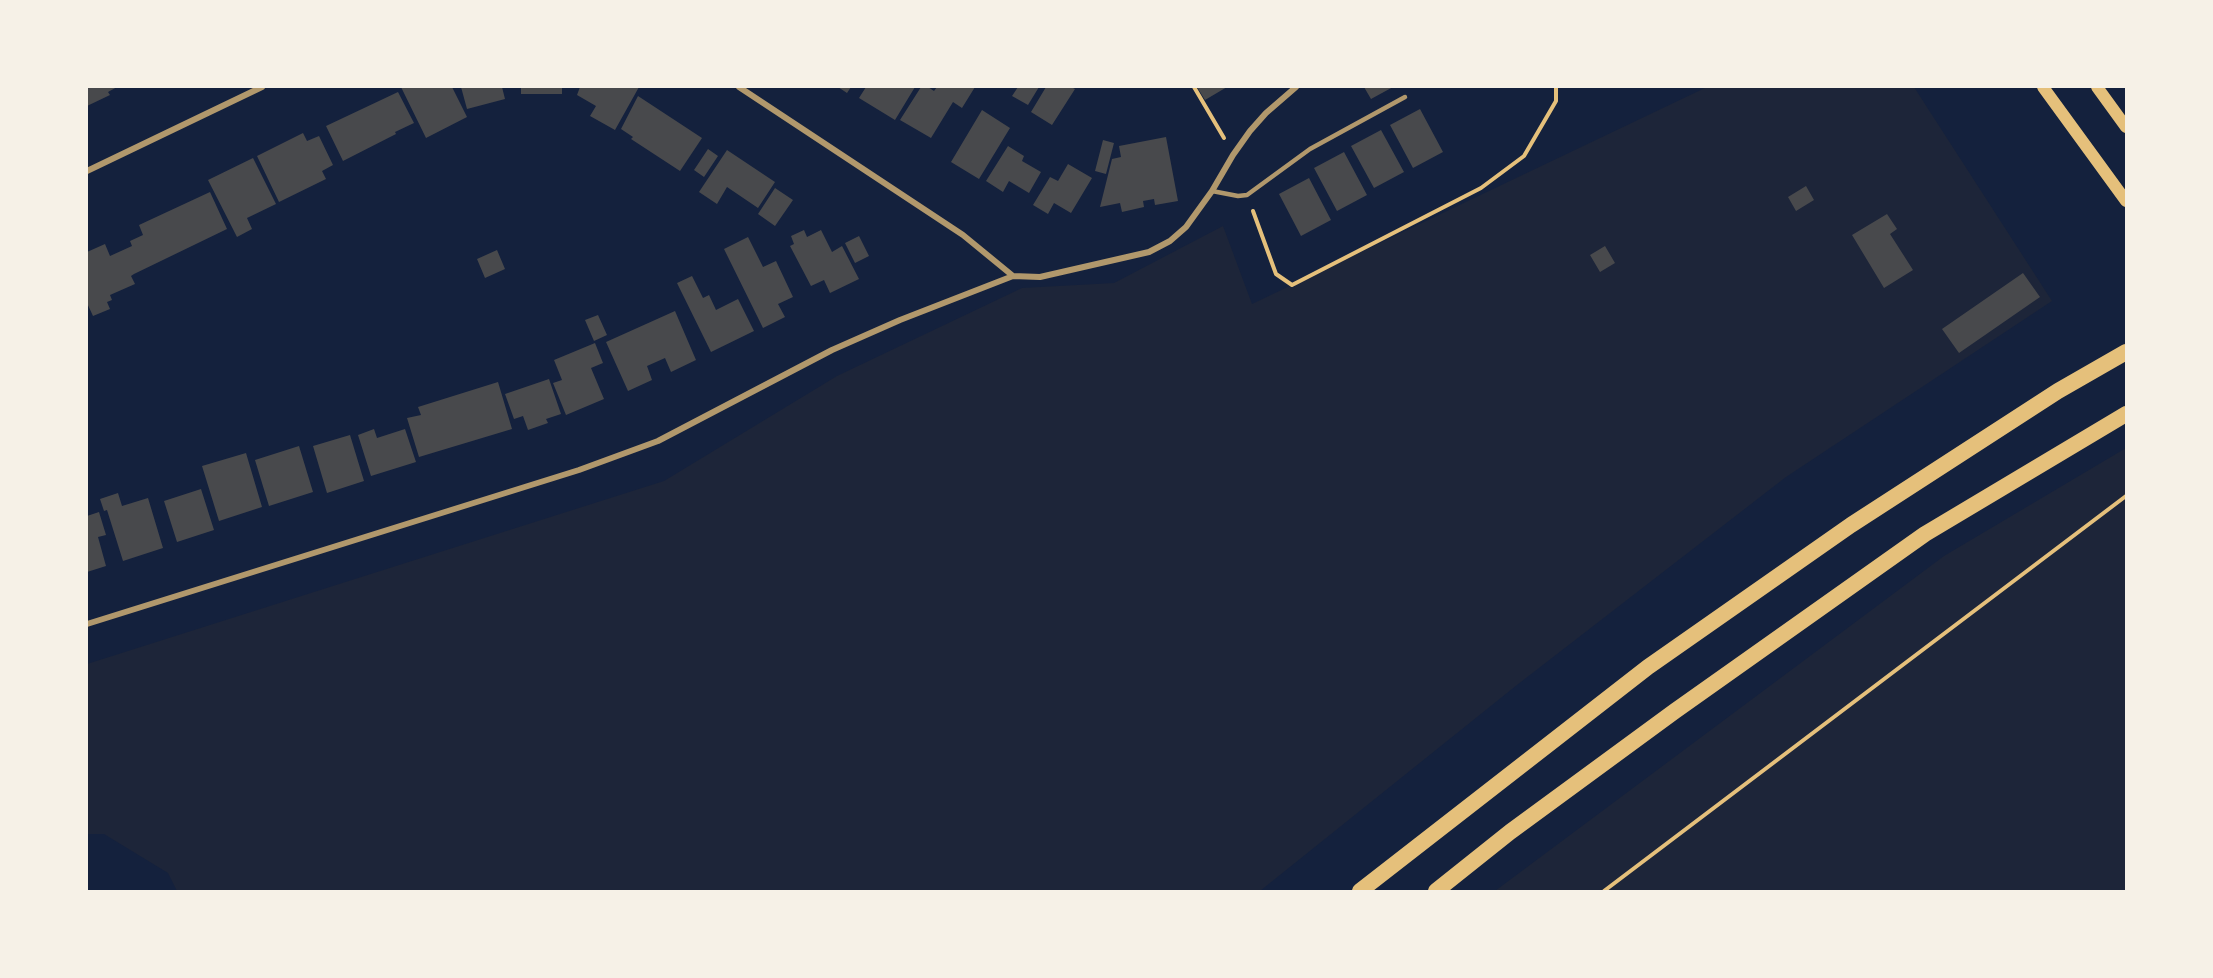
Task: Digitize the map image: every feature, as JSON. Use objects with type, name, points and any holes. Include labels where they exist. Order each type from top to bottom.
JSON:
[{"type":"highway","points":[[1360,891],[1648,667],[1851,525],[2058,391],[2126,352]]},
{"type":"highway","points":[[1436,891],[1510,832],[1675,711],[1925,534],[2126,414]]},
{"type":"main road","points":[[2043,87],[2126,201]]},
{"type":"main road","points":[[2097,87],[2126,127]]},
{"type":"street","points":[[87,171],[262,87]]},
{"type":"street","points":[[739,87],[963,235],[1013,276]]},
{"type":"street","points":[[87,624],[579,470],[658,441],[832,350],[900,320],[1013,276],[1040,277],[1149,252],[1170,241],[1186,227],[1212,191],[1233,155],[1266,113],[1296,87]]},
{"type":"lane","points":[[1212,191],[1238,196],[1247,195],[1310,149],[1405,97]]},
{"type":"path","points":[[1194,87],[1233,155]]},
{"type":"path","points":[[1247,195],[1276,274],[1292,285],[1481,188],[1524,156],[1556,101],[1556,87]]},
{"type":"path","points":[[1605,891],[2126,496]]},
{"type":"shaded area","points":[[1707,87],[1914,87],[2052,301],[1786,477],[1517,685],[1260,891],[177,891],[168,873],[104,834],[87,834],[87,664],[664,481],[837,376],[1022,288],[1114,283],[1223,226],[1252,304]]},
{"type":"shaded area","points":[[2126,448],[2126,891],[1495,891],[1944,556]]},
{"type":"building","points":[[87,87],[117,87],[108,92],[110,95],[87,106]]},
{"type":"building","points":[[401,87],[452,87],[467,117],[426,138]]},
{"type":"building","points":[[461,87],[502,87],[505,99],[467,109]]},
{"type":"building","points":[[521,87],[562,87],[562,94],[521,94]]},
{"type":"building","points":[[580,87],[639,87],[615,130],[590,116],[596,106],[577,95]]},
{"type":"building","points":[[838,87],[851,87],[847,93]]},
{"type":"building","points":[[866,87],[915,87],[895,120],[859,98]]},
{"type":"building","points":[[921,87],[928,87],[934,91],[937,87],[975,87],[962,108],[953,102],[931,138],[900,120]]},
{"type":"building","points":[[1018,87],[1039,87],[1028,105],[1012,96]]},
{"type":"building","points":[[1046,87],[1075,89],[1052,125],[1031,112]]},
{"type":"building","points":[[1197,87],[1227,87],[1205,100]]},
{"type":"building","points":[[1364,87],[1393,87],[1371,99]]},
{"type":"building","points":[[398,92],[414,123],[343,161],[326,126]]},
{"type":"building","points":[[638,96],[702,138],[680,171],[631,139],[633,137],[621,129]]},
{"type":"building","points":[[1420,109],[1443,152],[1413,168],[1390,125]]},
{"type":"building","points":[[982,110],[1010,128],[979,179],[951,162]]},
{"type":"building","points":[[1381,130],[1404,172],[1374,188],[1351,146]]},
{"type":"building","points":[[303,133],[307,141],[319,136],[333,165],[322,171],[326,179],[279,202],[257,156]]},
{"type":"building","points":[[1166,137],[1178,201],[1155,205],[1154,199],[1143,201],[1144,207],[1122,212],[1120,203],[1100,207],[1112,159],[1121,157],[1119,146]]},
{"type":"building","points":[[1103,140],[1114,143],[1106,174],[1095,171]]},
{"type":"building","points":[[1008,146],[1024,156],[1022,161],[1041,172],[1029,193],[1009,181],[1003,192],[986,181]]},
{"type":"building","points":[[708,149],[718,156],[704,177],[694,170]]},
{"type":"building","points":[[727,150],[775,182],[758,208],[727,187],[717,204],[699,192]]},
{"type":"building","points":[[1344,152],[1367,195],[1337,211],[1314,168]]},
{"type":"building","points":[[253,158],[276,204],[247,218],[252,229],[237,237],[208,180]]},
{"type":"building","points":[[1068,164],[1092,178],[1071,213],[1054,203],[1048,214],[1033,205],[1050,177],[1058,181]]},
{"type":"building","points":[[1309,178],[1331,220],[1301,236],[1279,194]]},
{"type":"building","points":[[1806,186],[1814,200],[1796,211],[1788,197]]},
{"type":"building","points":[[775,188],[793,200],[775,226],[758,214]]},
{"type":"building","points":[[210,192],[227,229],[134,274],[131,276],[135,284],[110,295],[112,300],[107,302],[110,309],[93,316],[87,303],[87,252],[105,244],[110,256],[132,246],[130,241],[143,235],[139,225]]},
{"type":"building","points":[[1887,214],[1897,229],[1890,234],[1913,270],[1884,288],[1852,235]]},
{"type":"building","points":[[804,230],[807,237],[821,230],[832,252],[842,246],[859,279],[830,293],[824,280],[811,286],[790,246],[794,244],[791,236]]},
{"type":"building","points":[[859,236],[869,256],[855,263],[845,243]]},
{"type":"building","points":[[748,237],[763,267],[776,261],[793,297],[778,304],[785,317],[763,328],[724,249]]},
{"type":"building","points":[[1605,246],[1615,263],[1600,272],[1590,255]]},
{"type":"building","points":[[497,250],[505,269],[485,278],[477,259]]},
{"type":"building","points":[[2023,273],[2040,297],[1959,353],[1942,329]]},
{"type":"building","points":[[692,276],[703,298],[709,295],[716,310],[738,299],[754,331],[711,352],[677,283]]},
{"type":"building","points":[[675,311],[696,360],[671,372],[665,358],[647,366],[652,380],[628,391],[606,342]]},
{"type":"building","points":[[598,315],[607,335],[594,341],[585,320]]},
{"type":"building","points":[[595,343],[603,363],[591,368],[604,399],[566,415],[553,383],[562,380],[554,360]]},
{"type":"building","points":[[549,379],[561,414],[546,419],[548,423],[528,430],[523,416],[514,419],[505,394]]},
{"type":"building","points":[[498,382],[512,429],[419,457],[407,418],[421,415],[418,407]]},
{"type":"building","points":[[374,429],[377,438],[405,429],[416,462],[371,476],[358,435]]},
{"type":"building","points":[[350,435],[364,481],[327,493],[313,446]]},
{"type":"building","points":[[299,446],[313,492],[269,506],[255,460]]},
{"type":"building","points":[[246,453],[262,507],[219,521],[202,466]]},
{"type":"building","points":[[201,489],[214,530],[177,542],[164,501]]},
{"type":"building","points":[[118,493],[122,506],[148,498],[163,548],[123,561],[107,510],[104,511],[100,499]]},
{"type":"building","points":[[99,512],[106,535],[98,537],[106,566],[87,572],[87,516]]}]
